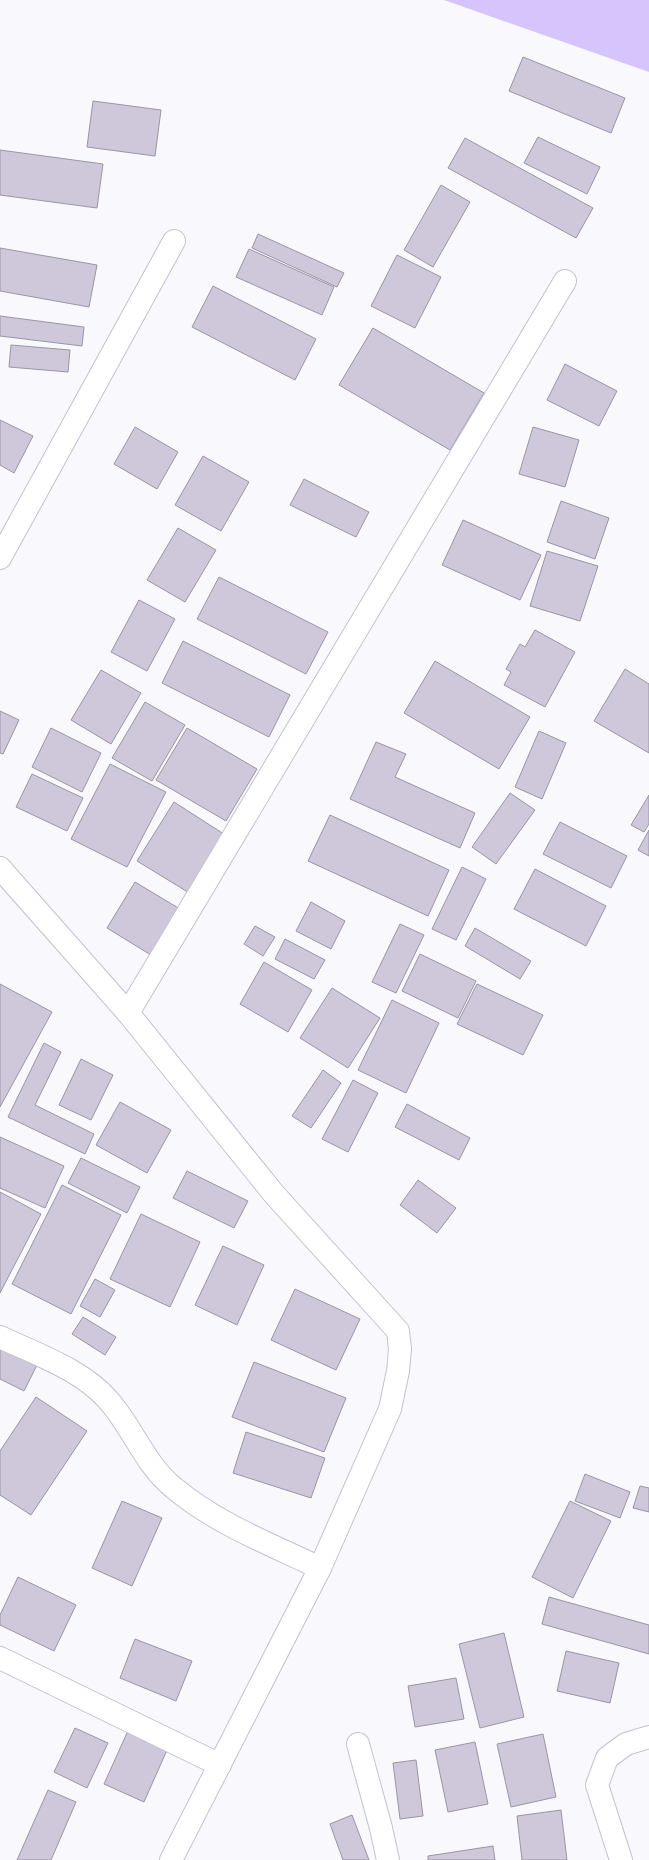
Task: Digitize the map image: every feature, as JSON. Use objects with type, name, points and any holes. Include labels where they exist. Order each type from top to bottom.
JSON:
[{"type":"street","points":[[0,558],[174,242]]},
{"type":"street","points":[[128,1014],[565,281]]},
{"type":"street","points":[[0,868],[128,1014],[274,1194],[398,1330],[400,1349],[398,1371],[390,1409],[320,1568],[171,1860]]},
{"type":"street","points":[[0,1337],[84,1378],[109,1401],[146,1457],[172,1488],[210,1516],[320,1568]]},
{"type":"street","points":[[0,1658],[220,1765]]},
{"type":"street","points":[[621,1860],[597,1786],[607,1758],[626,1744],[649,1737]]},
{"type":"street","points":[[358,1744],[381,1828],[388,1860]]},
{"type":"shaded area","points":[[444,0],[649,0],[649,72]]},
{"type":"building","points":[[523,57],[625,98],[611,133],[509,91]]},
{"type":"building","points":[[93,101],[161,110],[155,156],[87,147]]},
{"type":"building","points":[[538,137],[600,167],[587,194],[524,163]]},
{"type":"building","points":[[465,138],[593,208],[576,238],[448,168]]},
{"type":"building","points":[[0,150],[103,164],[97,208],[0,195]]},
{"type":"building","points":[[441,185],[470,202],[433,267],[404,250]]},
{"type":"building","points":[[258,234],[344,273],[337,287],[252,248]]},
{"type":"building","points":[[0,248],[97,265],[89,307],[0,291]]},
{"type":"building","points":[[249,249],[334,287],[322,315],[236,277]]},
{"type":"building","points":[[397,255],[441,277],[415,328],[371,306]]},
{"type":"building","points":[[213,286],[316,339],[295,380],[192,327]]},
{"type":"building","points":[[0,316],[84,327],[82,346],[0,336]]},
{"type":"building","points":[[373,328],[484,393],[450,450],[339,385]]},
{"type":"building","points":[[11,345],[70,350],[68,372],[9,367]]},
{"type":"building","points":[[565,364],[617,391],[599,426],[547,400]]},
{"type":"building","points":[[0,420],[33,436],[14,473],[0,465]]},
{"type":"building","points":[[135,427],[178,452],[157,489],[114,464]]},
{"type":"building","points":[[533,427],[579,440],[565,487],[519,474]]},
{"type":"building","points":[[203,456],[249,482],[221,531],[175,505]]},
{"type":"building","points":[[304,479],[369,512],[356,537],[290,505]]},
{"type":"building","points":[[561,501],[609,518],[595,559],[547,542]]},
{"type":"building","points":[[463,520],[541,555],[520,600],[442,565]]},
{"type":"building","points":[[178,528],[216,550],[185,602],[147,580]]},
{"type":"building","points":[[547,551],[598,566],[580,621],[530,606]]},
{"type":"building","points":[[219,577],[328,632],[306,674],[197,619]]},
{"type":"building","points":[[139,600],[175,619],[147,671],[111,652]]},
{"type":"building","points":[[535,630],[575,652],[545,707],[504,685],[511,672],[506,669],[520,644],[525,647]]},
{"type":"building","points":[[183,641],[290,695],[269,737],[162,683]]},
{"type":"building","points":[[435,661],[530,717],[499,769],[404,713]]},
{"type":"building","points":[[625,669],[649,684],[649,753],[594,721]]},
{"type":"building","points":[[101,670],[141,693],[111,744],[71,720]]},
{"type":"building","points":[[145,702],[185,725],[152,781],[112,758]]},
{"type":"building","points":[[0,711],[19,720],[3,754],[0,753]]},
{"type":"building","points":[[51,728],[101,753],[82,792],[32,767]]},
{"type":"building","points":[[187,728],[257,769],[226,821],[156,780]]},
{"type":"building","points":[[539,731],[566,743],[542,799],[515,787]]},
{"type":"building","points":[[376,742],[406,754],[395,777],[475,813],[460,848],[350,799]]},
{"type":"building","points":[[110,764],[166,792],[127,867],[71,839]]},
{"type":"building","points":[[32,774],[83,798],[67,831],[16,807]]},
{"type":"building","points":[[510,793],[535,810],[496,864],[472,847]]},
{"type":"building","points":[[649,795],[649,824],[644,832],[631,825]]},
{"type":"building","points":[[174,802],[227,836],[191,894],[137,861]]},
{"type":"building","points":[[330,815],[449,870],[428,916],[308,861]]},
{"type":"building","points":[[560,822],[627,856],[611,888],[543,854]]},
{"type":"building","points":[[649,830],[649,856],[638,850]]},
{"type":"building","points":[[462,867],[486,879],[456,940],[432,929]]},
{"type":"building","points":[[535,869],[606,906],[586,946],[514,909]]},
{"type":"building","points":[[135,882],[180,909],[151,955],[107,928]]},
{"type":"building","points":[[311,902],[345,921],[331,949],[296,931]]},
{"type":"building","points":[[400,924],[424,935],[396,993],[372,982]]},
{"type":"building","points":[[255,926],[275,937],[263,956],[244,944]]},
{"type":"building","points":[[475,928],[531,961],[520,979],[465,946]]},
{"type":"building","points":[[285,939],[325,960],[314,979],[275,959]]},
{"type":"building","points":[[420,954],[476,981],[458,1018],[402,991]]},
{"type":"building","points":[[264,962],[312,990],[288,1032],[240,1004]]},
{"type":"building","points":[[0,984],[52,1012],[0,1107]]},
{"type":"building","points":[[477,984],[543,1015],[523,1055],[457,1024]]},
{"type":"building","points":[[332,988],[380,1018],[348,1068],[300,1038]]},
{"type":"building","points":[[392,1000],[439,1023],[406,1093],[358,1070]]},
{"type":"building","points":[[44,1043],[61,1052],[35,1105],[94,1134],[85,1154],[8,1117]]},
{"type":"building","points":[[81,1059],[113,1075],[91,1120],[59,1105]]},
{"type":"building","points":[[323,1070],[341,1083],[311,1128],[292,1116]]},
{"type":"building","points":[[353,1080],[378,1093],[348,1152],[322,1139]]},
{"type":"building","points":[[120,1102],[171,1130],[147,1173],[96,1145]]},
{"type":"building","points":[[407,1104],[470,1138],[459,1160],[395,1127]]},
{"type":"building","points":[[0,1137],[64,1166],[45,1208],[0,1188]]},
{"type":"building","points":[[81,1158],[140,1187],[127,1213],[68,1183]]},
{"type":"building","points":[[187,1171],[248,1201],[234,1228],[173,1198]]},
{"type":"building","points":[[418,1180],[456,1208],[437,1233],[400,1205]]},
{"type":"building","points":[[62,1185],[121,1215],[71,1314],[12,1284]]},
{"type":"building","points":[[0,1192],[41,1214],[0,1293]]},
{"type":"building","points":[[141,1214],[200,1242],[170,1307],[110,1279]]},
{"type":"building","points":[[223,1246],[264,1265],[237,1325],[195,1305]]},
{"type":"building","points":[[95,1279],[115,1290],[100,1317],[80,1306]]},
{"type":"building","points":[[295,1289],[360,1319],[336,1370],[271,1340]]},
{"type":"building","points":[[83,1317],[116,1337],[105,1355],[72,1334]]},
{"type":"building","points":[[0,1345],[38,1363],[24,1391],[0,1379]]},
{"type":"building","points":[[254,1362],[346,1398],[324,1452],[232,1417]]},
{"type":"building","points":[[36,1397],[87,1431],[31,1515],[0,1495],[0,1451]]},
{"type":"building","points":[[246,1432],[325,1458],[311,1498],[233,1473]]},
{"type":"building","points":[[585,1474],[630,1492],[620,1518],[575,1501]]},
{"type":"building","points":[[640,1486],[649,1488],[649,1512],[633,1508]]},
{"type":"building","points":[[122,1501],[162,1518],[132,1586],[92,1568]]},
{"type":"building","points":[[570,1501],[611,1521],[573,1598],[532,1577]]},
{"type":"building","points":[[18,1577],[76,1605],[54,1651],[0,1625],[0,1615]]},
{"type":"building","points":[[549,1597],[649,1625],[649,1654],[542,1624]]},
{"type":"building","points":[[504,1633],[524,1717],[480,1728],[459,1644]]},
{"type":"building","points":[[135,1639],[192,1661],[176,1701],[120,1678]]},
{"type":"building","points":[[566,1651],[619,1663],[610,1703],[557,1691]]},
{"type":"building","points":[[456,1678],[464,1719],[415,1727],[408,1686]]},
{"type":"building","points":[[131,1724],[171,1741],[144,1802],[104,1784]]},
{"type":"building","points":[[75,1728],[108,1743],[87,1788],[54,1772]]},
{"type":"building","points":[[543,1734],[556,1797],[511,1807],[497,1744]]},
{"type":"building","points":[[475,1742],[488,1804],[448,1812],[435,1750]]},
{"type":"building","points":[[416,1760],[423,1816],[400,1819],[393,1763]]},
{"type":"building","points":[[48,1790],[76,1802],[51,1860],[17,1860]]},
{"type":"building","points":[[561,1810],[567,1860],[522,1860],[517,1816]]},
{"type":"building","points":[[352,1815],[369,1860],[343,1860],[330,1824]]},
{"type":"building","points":[[493,1846],[495,1860],[428,1860],[428,1856]]}]
